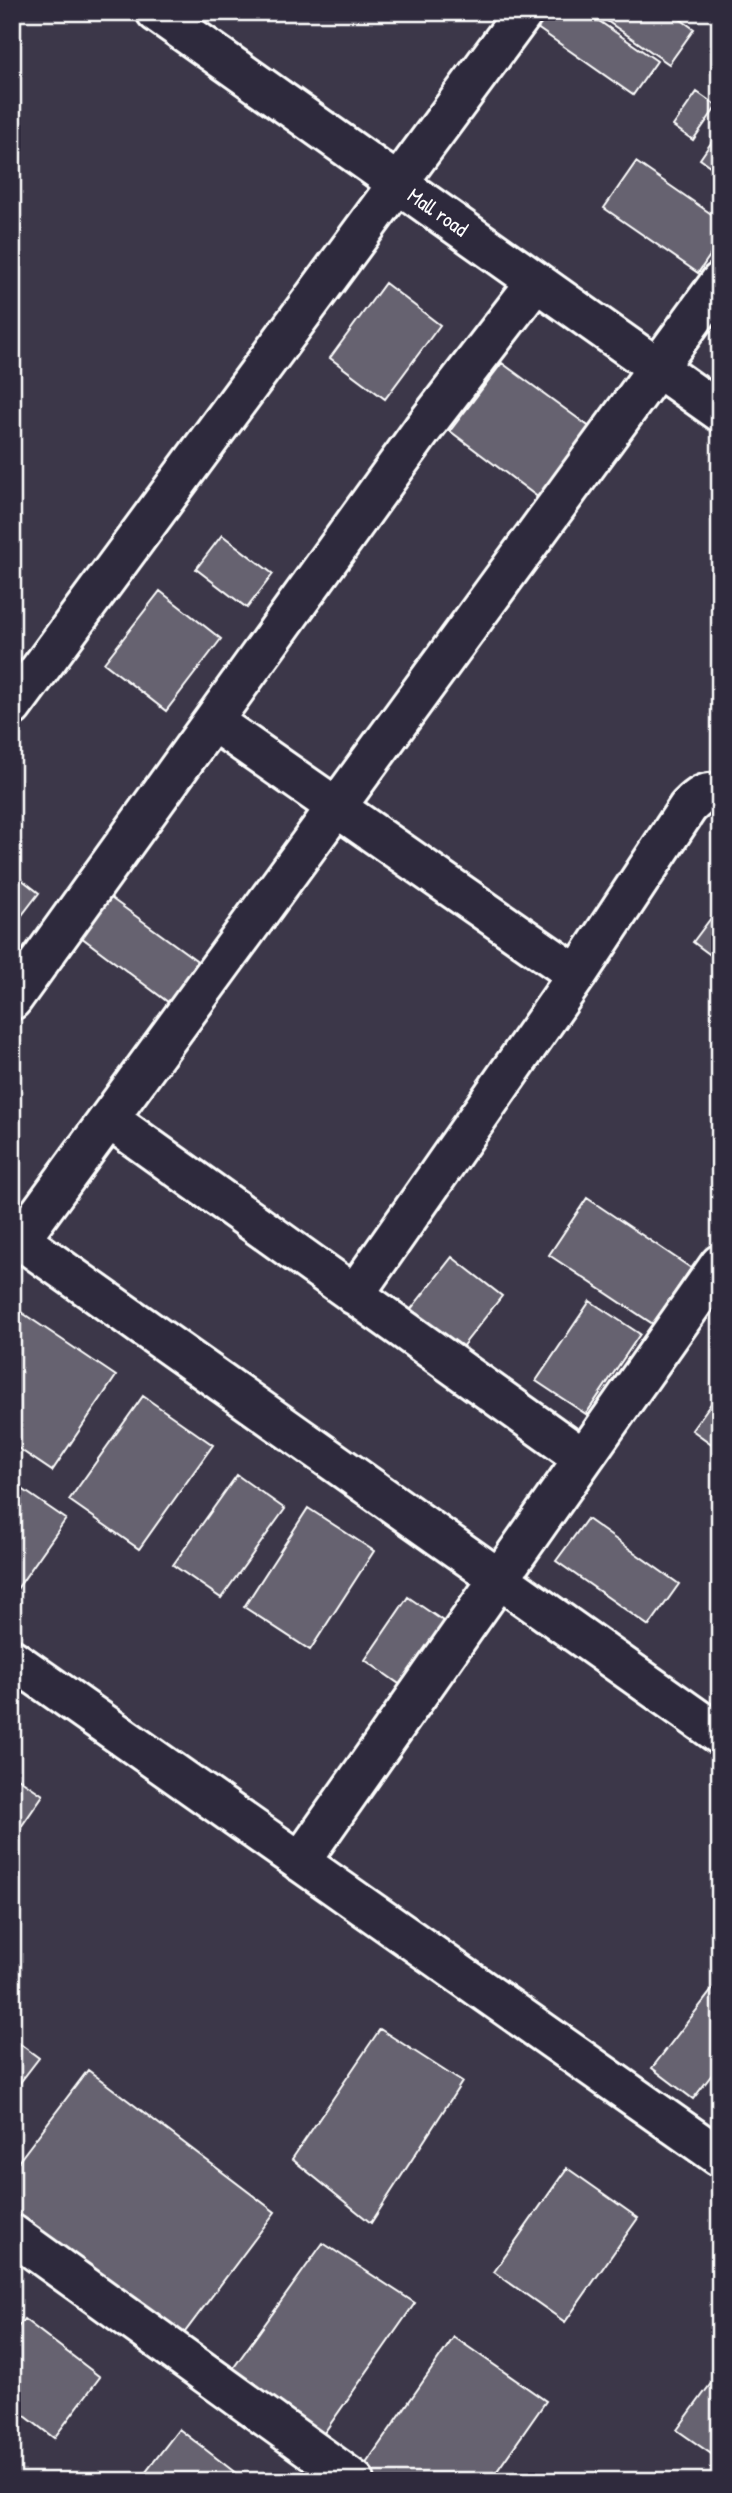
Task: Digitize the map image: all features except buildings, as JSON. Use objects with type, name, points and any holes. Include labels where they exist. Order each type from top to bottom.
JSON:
[{"type":"street","name":"Mall road","points":[[156,12],[720,412]]},
{"type":"street","points":[[12,707],[524,12]]},
{"type":"street","points":[[12,1000],[422,430],[536,282]]},
{"type":"street","points":[[720,282],[109,1119],[16,1237],[720,1735]]},
{"type":"street","points":[[214,722],[577,975]]},
{"type":"street","points":[[354,1295],[577,975],[688,807],[698,797],[707,793],[720,794]]},
{"type":"street","points":[[109,1119],[583,1458]]},
{"type":"street","points":[[300,1862],[720,1264]]},
{"type":"street","points":[[12,1659],[720,2157]]},
{"type":"street","points":[[12,2234],[355,2481]]}]
